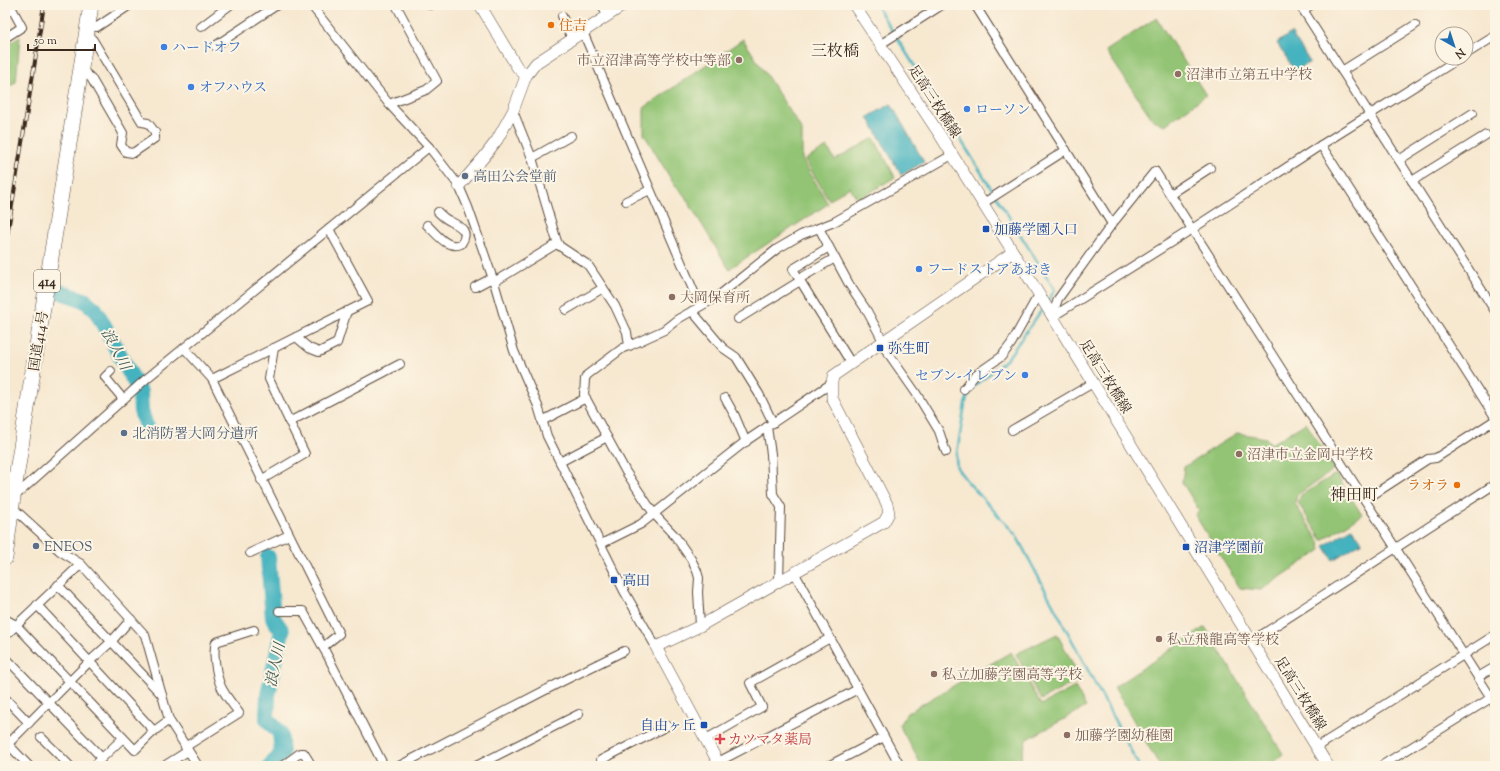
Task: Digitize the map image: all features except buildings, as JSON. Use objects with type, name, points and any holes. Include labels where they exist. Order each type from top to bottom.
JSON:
[{"type":"highway","name":"国道414号","points":[[5,558],[10,502],[91,5]]},
{"type":"street","points":[[5,38],[22,27],[10,5]]},
{"type":"street","points":[[81,69],[91,78],[123,133],[121,145],[126,152],[133,153],[155,138],[155,132],[148,123],[142,122],[87,30],[97,27],[130,5]]},
{"type":"street","points":[[201,27],[230,5]]},
{"type":"street","points":[[215,46],[277,5]]},
{"type":"street","points":[[311,5],[389,104],[429,147],[459,186],[468,207],[493,280],[514,350],[538,406],[547,436],[624,590],[719,764],[858,689]]},
{"type":"street","points":[[389,104],[426,90],[437,81],[396,5]]},
{"type":"street","points":[[480,5],[517,67],[526,76]]},
{"type":"street","points":[[602,5],[608,16]]},
{"type":"street","points":[[459,186],[497,140],[514,111],[526,76],[536,63],[624,5]]},
{"type":"street","name":"足高三枚橋線","points":[[854,5],[881,44],[952,156],[986,202],[1039,296],[1328,766]]},
{"type":"street","points":[[881,44],[942,5]]},
{"type":"street","points":[[975,5],[1112,224]]},
{"type":"street","points":[[1311,5],[1301,8],[1412,181],[1492,298],[1495,311]]},
{"type":"street","points":[[562,16],[572,39]]},
{"type":"street","points":[[1342,71],[1415,25]]},
{"type":"street","points":[[583,32],[700,306]]},
{"type":"street","points":[[1474,49],[1495,36]]},
{"type":"street","points":[[1050,314],[1192,229],[1321,145],[1447,66]]},
{"type":"street","points":[[514,111],[532,158],[558,245],[588,265],[615,306],[627,332],[629,346]]},
{"type":"street","points":[[1399,160],[1473,113]]},
{"type":"street","points":[[1412,181],[1486,135]]},
{"type":"street","points":[[532,158],[571,136]]},
{"type":"street","points":[[1321,145],[1495,419],[1436,458],[1428,459],[1365,500]]},
{"type":"street","points":[[198,766],[169,720],[164,697],[145,635],[81,564],[60,551],[10,502],[140,384],[429,147]]},
{"type":"street","points":[[986,202],[1066,150]]},
{"type":"street","points":[[700,626],[698,592],[699,578],[697,570],[675,536],[654,514],[626,472],[584,395],[585,379],[587,375],[629,346],[664,330],[678,319],[717,297],[777,249],[801,234],[834,222],[952,156]]},
{"type":"street","points":[[1170,194],[1210,168]]},
{"type":"street","points":[[1050,314],[1058,299],[1112,224],[1155,171],[1493,701],[1381,766]]},
{"type":"street","points":[[626,201],[650,190]]},
{"type":"street","points":[[427,225],[447,244],[454,246],[461,244],[464,239],[464,232],[462,228],[447,220],[438,212]]},
{"type":"street","points":[[819,228],[849,284],[867,311],[882,342],[920,399],[939,431],[946,452]]},
{"type":"street","points":[[212,379],[368,301],[329,229]]},
{"type":"street","points":[[475,287],[493,280],[558,243]]},
{"type":"street","points":[[829,247],[793,269],[851,363]]},
{"type":"street","points":[[656,647],[700,626],[884,522],[889,513],[887,504],[832,398],[832,383],[834,376],[1013,252]]},
{"type":"street","points":[[738,319],[835,258]]},
{"type":"street","points":[[566,310],[603,288]]},
{"type":"street","points":[[964,389],[975,375],[1001,357],[1011,344],[1039,296]]},
{"type":"street","points":[[296,337],[309,348],[319,352],[337,342],[347,311]]},
{"type":"street","points":[[692,311],[723,348],[736,357],[759,394],[770,425],[773,494],[780,507],[779,581]]},
{"type":"street","points":[[184,348],[212,379],[339,634],[323,647],[324,649]]},
{"type":"street","points":[[261,480],[305,454],[268,379],[274,348]]},
{"type":"street","points":[[290,422],[400,364]]},
{"type":"street","points":[[110,370],[104,376],[123,399]]},
{"type":"street","points":[[601,544],[641,524],[746,442],[832,383]]},
{"type":"street","points":[[1012,430],[1093,383]]},
{"type":"street","points":[[542,421],[586,398]]},
{"type":"street","points":[[725,398],[735,416],[746,442]]},
{"type":"street","points":[[560,462],[607,437]]},
{"type":"street","points":[[1252,641],[1495,484]]},
{"type":"street","points":[[250,553],[289,535]]},
{"type":"street","points":[[5,636],[81,564]]},
{"type":"street","points":[[794,572],[900,766]]},
{"type":"street","points":[[58,585],[164,697]]},
{"type":"street","points":[[37,605],[154,731]]},
{"type":"street","points":[[279,610],[303,611],[384,766]]},
{"type":"street","points":[[5,618],[16,625],[135,750],[154,731],[169,720]]},
{"type":"street","points":[[29,766],[7,742],[111,642],[131,619]]},
{"type":"street","points":[[164,766],[239,713],[223,691],[218,678],[214,649],[216,642],[254,630]]},
{"type":"street","points":[[1317,746],[1495,635]]},
{"type":"street","points":[[706,739],[762,707],[750,683],[830,638]]},
{"type":"street","points":[[399,766],[624,651]]},
{"type":"street","points":[[5,657],[102,758]]},
{"type":"street","points":[[1478,677],[1495,667]]},
{"type":"street","points":[[5,698],[28,723]]},
{"type":"street","points":[[476,766],[579,714]]},
{"type":"street","points":[[601,760],[667,726]]},
{"type":"street","points":[[41,737],[70,766]]},
{"type":"street","points":[[828,766],[884,737]]},
{"type":"street","points":[[94,766],[123,738]]},
{"type":"street","points":[[282,766],[300,753],[304,753],[312,766]]},
{"type":"green space","points":[[1156,18],[1206,95],[1165,125],[1153,120],[1106,51]]},
{"type":"green space","points":[[20,37],[16,82],[5,89],[5,46]]},
{"type":"green space","points":[[743,39],[802,130],[802,159],[828,204],[729,269],[684,195],[675,186],[644,134],[644,108]]},
{"type":"green space","points":[[874,138],[895,177],[858,200],[850,187],[829,200],[805,160],[827,147],[835,160]]},
{"type":"green space","points":[[1306,423],[1335,469],[1297,495],[1295,504],[1319,541],[1321,550],[1261,590],[1240,588],[1195,515],[1199,510],[1182,482],[1184,467],[1237,433],[1266,438],[1271,444]]},
{"type":"green space","points":[[1336,474],[1362,515],[1322,540],[1298,503],[1301,495]]},
{"type":"green space","points":[[1205,627],[1283,754],[1269,766],[1160,766],[1114,687]]},
{"type":"green space","points":[[1057,634],[1081,679],[1041,700],[1016,654]]},
{"type":"green space","points":[[1011,652],[1041,705],[1075,687],[1086,707],[1026,740],[1019,766],[922,766],[899,725],[907,713]]},
{"type":"water","points":[[1291,33],[1310,62],[1295,71],[1277,43]]},
{"type":"water","points":[[891,104],[924,162],[901,175],[868,117]]},
{"type":"water","points":[[1352,528],[1362,542],[1333,560],[1324,546]]},
{"type":"waterway","points":[[876,5],[893,32]]},
{"type":"waterway","points":[[897,38],[1055,290],[1047,302]]},
{"type":"waterway","name":"浪人川","points":[[61,292],[84,300],[95,309],[140,392],[141,411],[146,426]]},
{"type":"waterway","points":[[1043,308],[1007,359],[970,390],[965,404],[956,459],[957,468],[1016,535],[1139,766]]},
{"type":"waterway","name":"浪人川","points":[[268,557],[273,618],[282,631],[268,695],[267,719],[280,733],[282,753],[270,766]]},
{"type":"railway","points":[[5,249],[44,5]]},
{"type":"place","name":"住吉","points":[[551,25]]},
{"type":"place","name":"ハードオフ","points":[[164,47]]},
{"type":"place","name":"市立沼津高等学校中等部","points":[[739,60]]},
{"type":"place","name":"沼津市立第五中学校","points":[[1178,74]]},
{"type":"place","name":"オフハウス","points":[[191,87]]},
{"type":"place","name":"ローソン","points":[[967,109]]},
{"type":"place","name":"高田公会堂前","points":[[465,176]]},
{"type":"place","name":"加藤学園入口","points":[[986,229]]},
{"type":"place","name":"フードストアあおき","points":[[919,269]]},
{"type":"place","name":"大岡保育所","points":[[672,297]]},
{"type":"place","name":"弥生町","points":[[880,348]]},
{"type":"place","name":"セブン-イレブン","points":[[1025,375]]},
{"type":"place","name":"北消防署大岡分遣所","points":[[124,433]]},
{"type":"place","name":"沼津市立金岡中学校","points":[[1239,454]]},
{"type":"place","name":"ラオラ","points":[[1457,485]]},
{"type":"place","name":"ENEOS","points":[[36,546]]},
{"type":"place","name":"沼津学園前","points":[[1186,547]]},
{"type":"place","name":"高田","points":[[614,580]]},
{"type":"place","name":"私立飛龍高等学校","points":[[1159,639]]},
{"type":"place","name":"私立加藤学園高等学校","points":[[934,674]]},
{"type":"place","name":"自由ヶ丘","points":[[704,725]]},
{"type":"place","name":"加藤学園幼稚園","points":[[1067,735]]},
{"type":"place","name":"カツマタ薬局","points":[[720,739]]},
{"type":"district","name":"三枚橋","points":[[835,50]]},
{"type":"district","name":"神田町","points":[[1354,494]]}]
